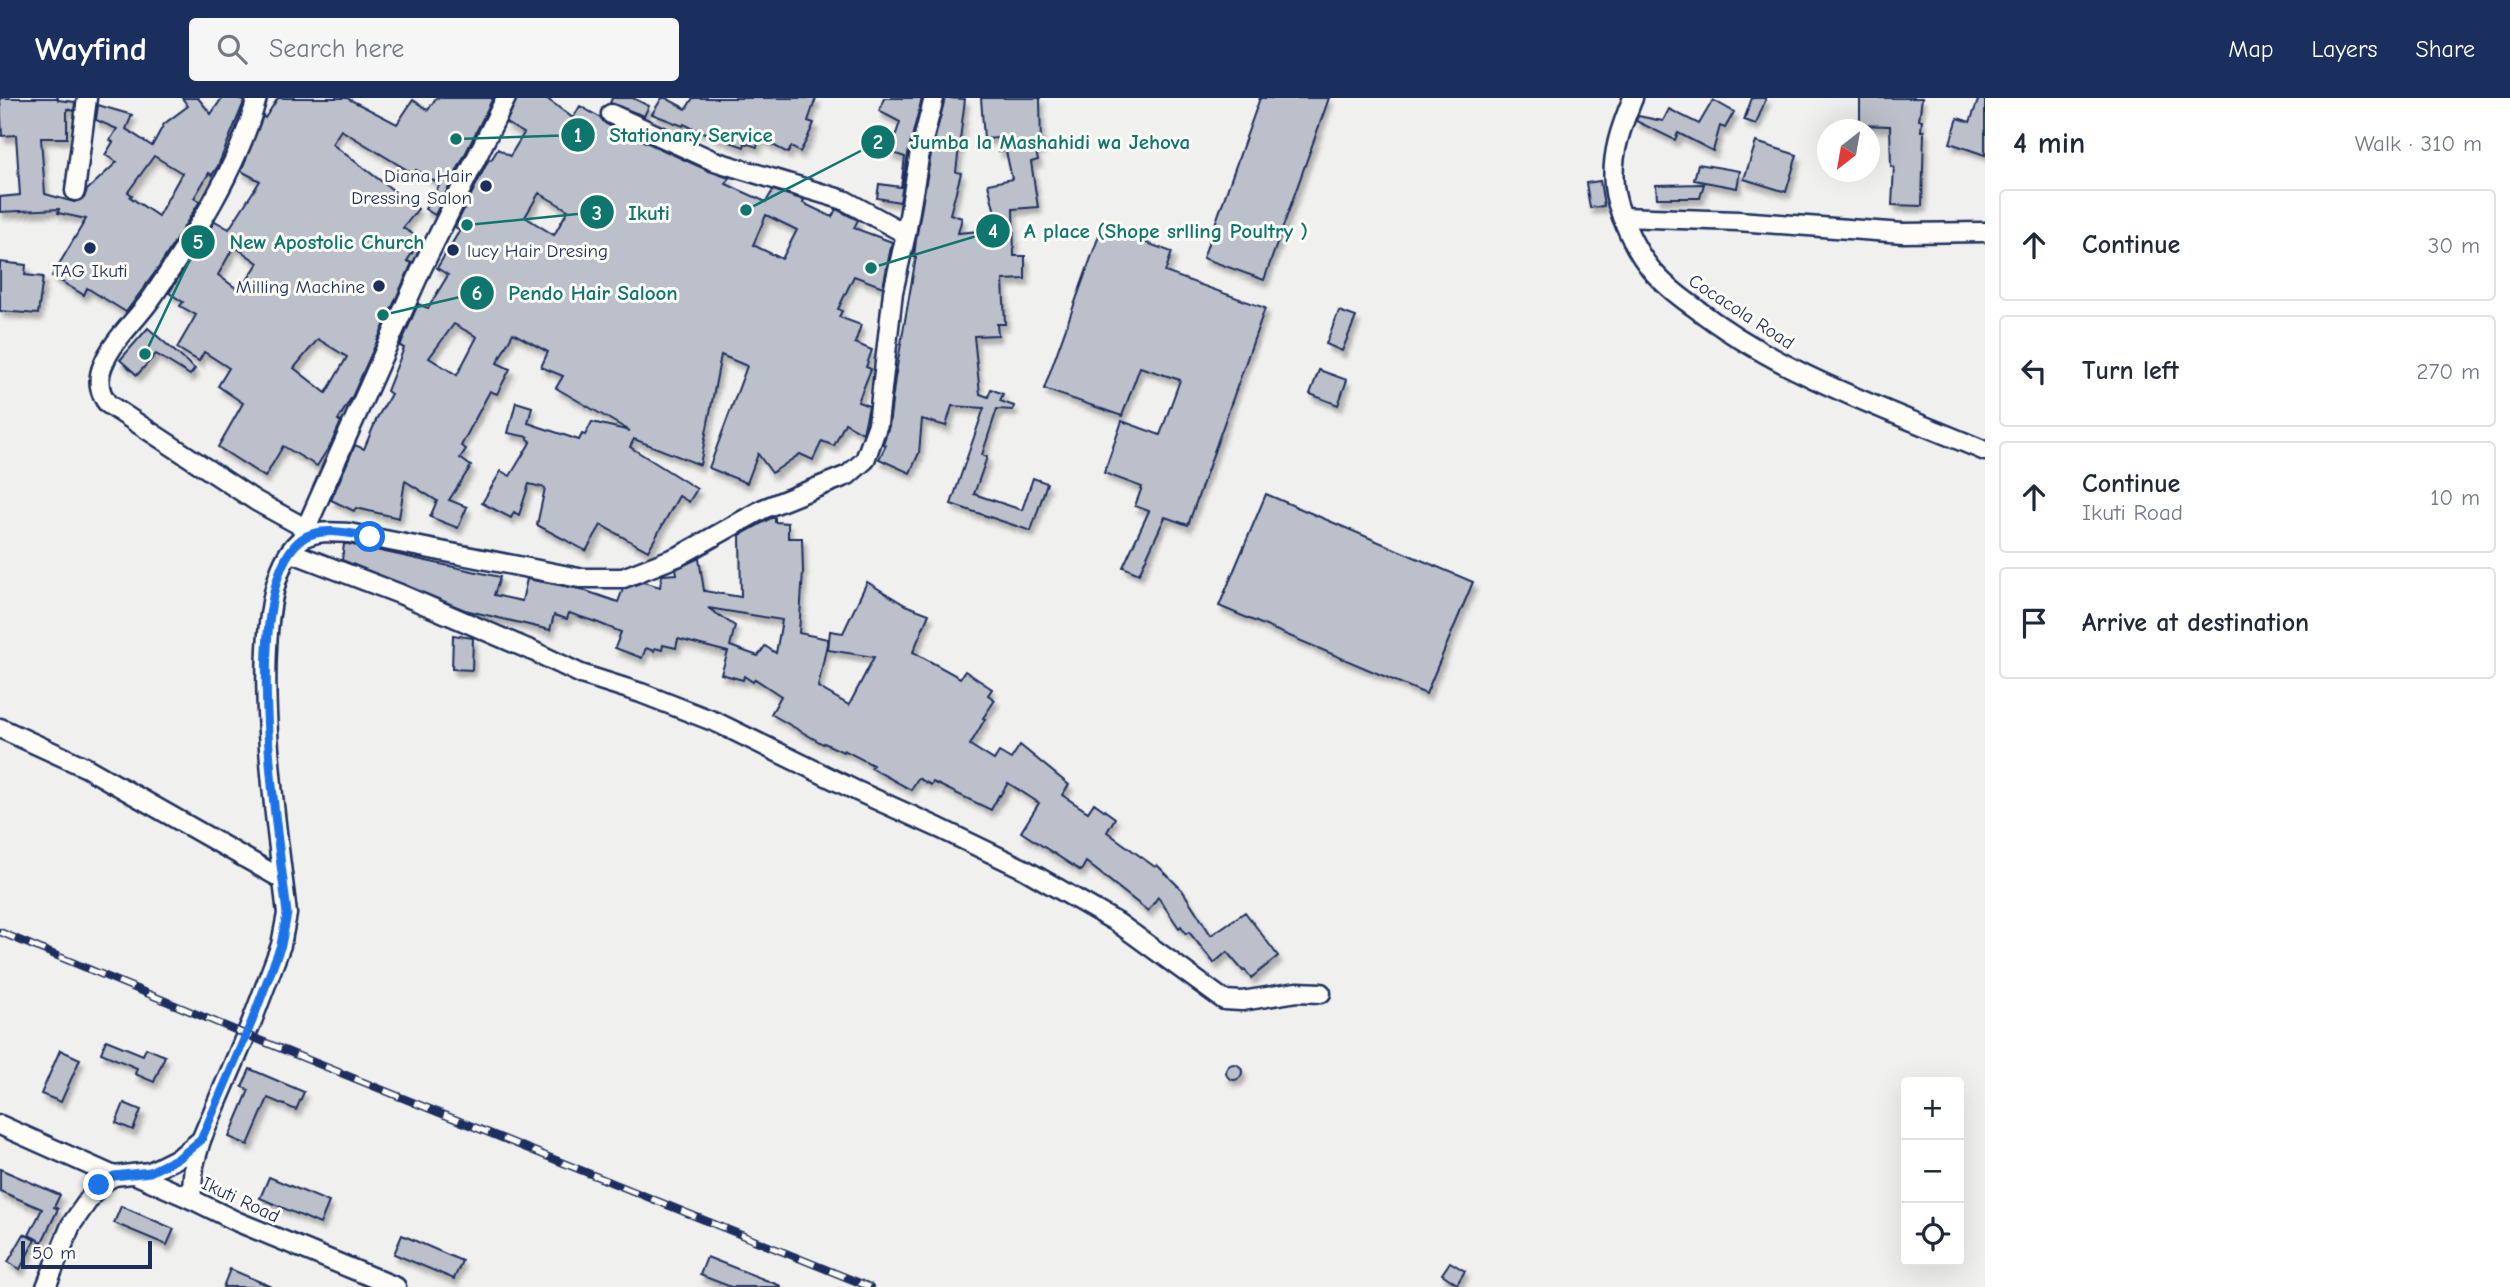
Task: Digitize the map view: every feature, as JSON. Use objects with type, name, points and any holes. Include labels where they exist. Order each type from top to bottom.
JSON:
[{"type":"street","points":[[75,191],[87,98]]},
{"type":"street","points":[[257,98],[246,136],[222,182],[153,297],[105,360],[99,383],[101,396],[108,404],[204,467],[299,540],[400,594],[581,674],[718,723],[1024,869],[1118,923],[1224,1000],[1242,1001],[1297,992],[1321,993]]},
{"type":"street","points":[[191,1199],[194,1165],[201,1140],[247,1035],[281,945],[287,914],[265,691],[266,644],[273,598],[283,565],[299,540],[421,270],[506,98]]},
{"type":"street","points":[[299,540],[322,532],[349,533],[579,578],[623,578],[679,556],[764,509],[848,475],[865,460],[878,424],[892,292],[906,234],[920,152],[934,98]]},
{"type":"street","name":"Cocacola Road","points":[[1633,98],[1618,136],[1614,188],[1622,217],[1646,264],[1671,290],[1711,321],[1808,377],[1985,451]]},
{"type":"street","points":[[611,114],[714,160],[844,200],[906,234]]},
{"type":"street","points":[[1622,217],[1738,221],[1903,233],[1985,232]]},
{"type":"street","points":[[0,728],[85,767],[282,879]]},
{"type":"street","points":[[0,1125],[114,1176]]},
{"type":"street","points":[[134,1174],[150,1172],[164,1166],[201,1140]]},
{"type":"street","name":"Ikuti Road","points":[[114,1176],[134,1174],[238,1222],[396,1287]]},
{"type":"street","points":[[46,1287],[71,1225],[99,1185],[114,1176]]},
{"type":"building","points":[[0,98],[58,98],[75,102],[74,111],[67,109],[67,138],[41,138],[45,194],[74,202],[84,198],[87,190],[117,162],[105,155],[117,129],[96,120],[98,105],[132,115],[126,129],[152,146],[164,124],[188,106],[182,98],[198,98],[211,114],[222,98],[238,98],[244,102],[218,166],[212,175],[209,173],[194,198],[200,201],[159,267],[126,312],[87,288],[84,295],[52,276],[86,219],[58,213],[59,209],[0,212],[0,197],[20,195],[16,135],[2,136]],"holes":[[[154,156],[182,173],[158,216],[130,197],[132,195],[128,192]]]},
{"type":"building","points":[[278,98],[347,98],[397,124],[413,100],[428,110],[436,98],[493,98],[435,215],[425,209],[440,184],[416,170],[414,174],[341,130],[332,144],[418,209],[403,228],[421,239],[407,261],[412,263],[353,395],[338,420],[341,422],[331,444],[317,466],[283,446],[265,477],[218,447],[243,403],[218,386],[229,368],[204,352],[199,361],[177,348],[196,315],[180,306],[183,302],[169,293],[215,221],[229,229],[260,181],[241,171],[263,116],[265,118]],"holes":[[[234,246],[258,263],[240,291],[218,275]],[[318,339],[347,357],[326,393],[294,368]]]},
{"type":"building","points":[[517,98],[546,98],[573,118],[580,106],[606,124],[729,178],[726,184],[766,202],[773,190],[804,200],[803,203],[832,217],[836,209],[858,220],[854,228],[892,242],[883,287],[854,276],[838,309],[842,311],[839,317],[861,325],[855,343],[872,350],[866,367],[871,369],[858,402],[869,406],[863,433],[845,423],[834,446],[822,441],[813,460],[800,454],[772,473],[758,454],[747,483],[709,468],[747,366],[721,355],[700,465],[634,439],[630,447],[697,489],[689,502],[679,496],[648,551],[601,525],[586,551],[537,525],[545,488],[529,484],[519,515],[514,512],[511,518],[482,503],[501,471],[510,476],[531,441],[528,437],[508,433],[516,402],[532,407],[528,423],[579,440],[592,422],[630,431],[556,388],[563,376],[541,367],[548,352],[513,333],[497,363],[510,369],[497,394],[490,391],[461,446],[466,449],[460,458],[471,466],[449,500],[467,507],[458,528],[430,517],[437,501],[405,481],[399,518],[356,508],[354,511],[331,500],[355,445],[364,449],[391,394],[387,391],[404,348],[400,346],[418,304],[428,308],[448,275],[437,268],[460,230],[455,227],[489,159],[491,160],[498,149],[510,156],[524,133],[506,123]],"holes":[[[539,193],[568,210],[554,235],[525,217]],[[766,215],[797,230],[782,259],[753,245]],[[454,324],[477,337],[457,375],[429,358]]]},
{"type":"building","points":[[612,98],[633,98],[649,106],[644,116],[610,103]]},
{"type":"building","points":[[662,98],[686,109],[693,98],[816,98],[808,121],[814,123],[800,152],[791,147],[788,153],[759,138],[757,147],[745,143],[744,147],[652,114]]},
{"type":"building","points":[[884,98],[922,98],[909,149],[900,202],[877,198],[879,184],[901,187],[905,157],[890,152],[900,122],[879,111]]},
{"type":"building","points":[[945,98],[965,99],[956,172],[961,173],[950,214],[962,218],[958,233],[999,229],[988,184],[1012,179],[1006,151],[999,151],[998,138],[984,139],[981,98],[1040,98],[1041,148],[1035,148],[1038,160],[1031,162],[1038,207],[1013,209],[1014,256],[1025,256],[1025,279],[1003,280],[1005,324],[997,324],[998,335],[974,336],[980,394],[988,397],[991,389],[1003,394],[1000,401],[1014,406],[1013,410],[997,409],[982,455],[987,457],[974,494],[1022,510],[1033,478],[1047,483],[1031,531],[951,504],[984,408],[952,406],[946,426],[922,419],[919,453],[910,473],[879,459],[886,445],[883,444],[889,426],[916,257],[916,240],[931,154]]},
{"type":"building","points":[[1260,98],[1329,98],[1264,280],[1203,258]]},
{"type":"building","points":[[1752,98],[1766,98],[1756,124],[1744,120]]},
{"type":"building","points":[[1860,98],[1922,98],[1919,120],[1922,120],[1921,131],[1924,131],[1922,206],[1892,205],[1894,167],[1891,167],[1890,126],[1880,126],[1880,119],[1860,119]]},
{"type":"building","points":[[1979,98],[1985,98],[1985,155],[1950,143],[1958,118],[1970,122]]},
{"type":"building","points":[[1713,100],[1734,112],[1725,128],[1720,126],[1713,151],[1678,133],[1675,140],[1636,121],[1638,116],[1663,121],[1669,109],[1699,124]]},
{"type":"building","points":[[1756,142],[1797,155],[1786,192],[1744,179]]},
{"type":"building","points":[[1698,164],[1740,171],[1737,188],[1694,180]]},
{"type":"building","points":[[1600,181],[1604,206],[1590,208],[1586,183]]},
{"type":"building","points":[[1704,184],[1700,198],[1657,198],[1656,185]]},
{"type":"building","points":[[1102,227],[1172,252],[1165,272],[1265,308],[1188,525],[1165,517],[1139,574],[1123,567],[1149,511],[1135,506],[1142,487],[1104,473],[1122,421],[1160,435],[1180,380],[1140,367],[1122,416],[1044,389]]},
{"type":"building","points":[[0,262],[26,265],[25,275],[43,277],[38,314],[0,311]]},
{"type":"building","points":[[1339,311],[1356,317],[1342,351],[1326,344]]},
{"type":"building","points":[[148,328],[195,369],[190,375],[156,354],[137,375],[120,360]]},
{"type":"building","points":[[1319,370],[1347,380],[1338,405],[1310,394]]},
{"type":"building","points":[[1266,494],[1473,582],[1426,694],[1219,606]]},
{"type":"building","points":[[775,518],[775,522],[788,523],[788,538],[802,538],[799,633],[828,639],[818,687],[849,705],[874,657],[828,650],[830,631],[843,633],[867,582],[905,605],[929,614],[913,652],[960,678],[965,671],[992,689],[988,695],[995,700],[970,745],[994,760],[999,752],[1011,759],[1020,745],[1069,785],[1062,795],[1088,812],[1094,803],[1115,818],[1107,832],[1155,867],[1157,865],[1182,890],[1211,935],[1245,912],[1278,956],[1251,978],[1227,952],[1214,963],[1189,932],[1186,934],[1181,926],[1179,928],[1158,897],[1148,911],[1086,862],[1081,871],[1021,832],[1039,803],[1008,783],[991,810],[933,782],[931,785],[918,778],[911,790],[871,768],[873,765],[844,750],[843,752],[823,744],[771,714],[781,696],[755,679],[753,682],[744,676],[743,680],[721,674],[728,652],[678,639],[676,648],[663,645],[662,650],[655,648],[654,651],[646,648],[642,658],[615,648],[621,632],[569,613],[567,619],[554,615],[550,630],[465,610],[342,560],[344,544],[348,544],[500,577],[494,595],[522,601],[527,579],[580,589],[618,602],[623,589],[643,582],[660,587],[662,575],[677,574],[676,569],[699,558],[704,591],[741,597],[740,535]],"holes":[[[708,608],[782,620],[776,653],[765,646],[758,656],[730,646],[735,626]]]},
{"type":"building","points":[[453,635],[473,638],[472,670],[452,669]]},
{"type":"building","points":[[106,1040],[143,1055],[146,1048],[165,1056],[154,1082],[135,1074],[137,1068],[101,1053]]},
{"type":"building","points":[[60,1050],[80,1059],[61,1102],[41,1094]]},
{"type":"building","points":[[1231,1064],[1237,1064],[1242,1072],[1240,1078],[1231,1080],[1226,1075],[1226,1069]]},
{"type":"building","points":[[250,1069],[304,1092],[296,1110],[268,1098],[248,1145],[229,1137],[249,1090],[242,1087]]},
{"type":"building","points":[[124,1103],[141,1110],[133,1130],[116,1123]]},
{"type":"building","points":[[0,1169],[60,1195],[54,1207],[58,1209],[42,1242],[29,1235],[42,1209],[0,1191]]},
{"type":"building","points":[[269,1177],[329,1202],[320,1224],[260,1198]]},
{"type":"building","points":[[121,1206],[174,1229],[167,1245],[114,1223]]},
{"type":"building","points":[[24,1234],[35,1240],[20,1269],[8,1262]]},
{"type":"building","points":[[402,1235],[462,1261],[454,1279],[394,1254]]},
{"type":"building","points":[[707,1257],[781,1287],[731,1287],[700,1275]]},
{"type":"building","points":[[1450,1262],[1465,1271],[1457,1284],[1442,1274]]},
{"type":"building","points":[[230,1269],[272,1287],[223,1287]]},
{"type":"railway","points":[[0,932],[870,1287]]},
{"type":"place","name":"Stationary Service","points":[[456,139]]},
{"type":"place","name":"Diana Hair Dressing Salon","points":[[486,186]]},
{"type":"place","name":"Jumba la Mashahidi wa Jehova","points":[[746,210]]},
{"type":"place","name":"Ikuti","points":[[467,225]]},
{"type":"place","name":"TAG Ikuti","points":[[90,248]]},
{"type":"place","name":"lucy Hair Dresing","points":[[453,250]]},
{"type":"place","name":"A place (Shope srlling Poultry )","points":[[871,268]]},
{"type":"place","name":"Milling Machine","points":[[379,286]]},
{"type":"place","name":"Pendo Hair Saloon","points":[[383,315]]},
{"type":"place","name":"New Apostolic Church","points":[[145,354]]},
{"type":"route","points":[[99,1185],[114,1176],[150,1172],[164,1166],[201,1140],[247,1035],[281,945],[287,914],[265,691],[266,644],[273,598],[283,565],[300,540],[322,532],[370,537]]}]
